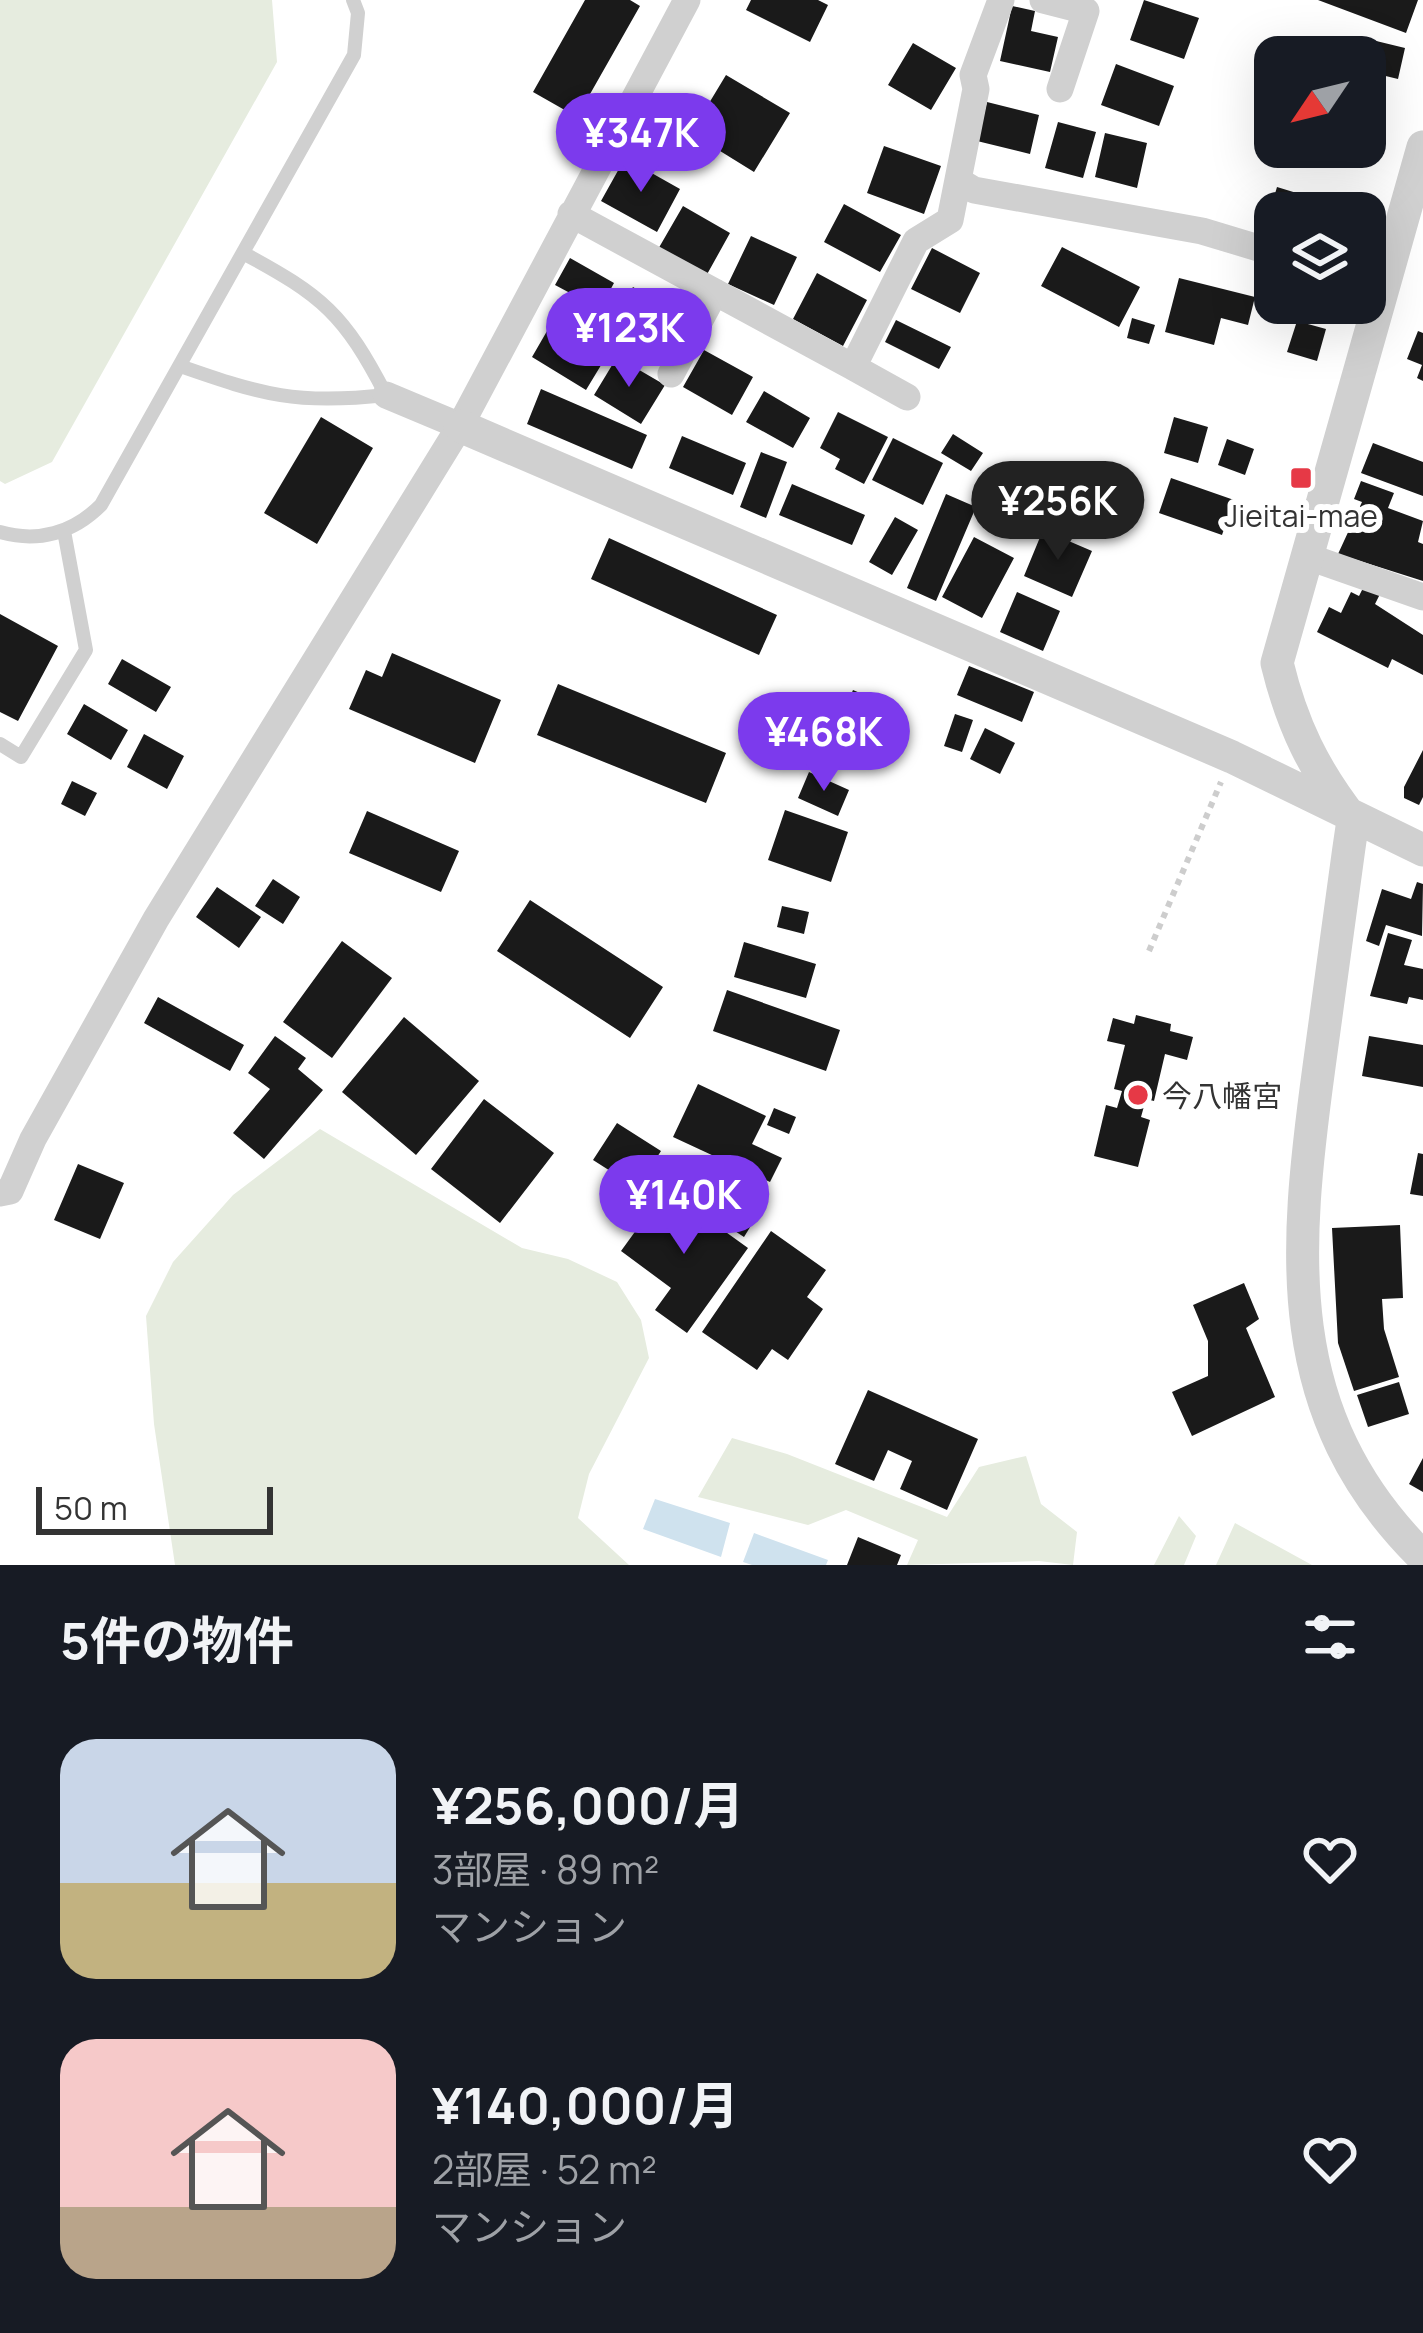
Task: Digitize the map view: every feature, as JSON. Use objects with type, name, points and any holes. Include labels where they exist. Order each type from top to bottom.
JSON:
[{"type":"street","points":[[0,1192],[10,1191],[33,1139],[156,919],[460,426],[687,0]]},
{"type":"street","points":[[853,367],[916,241],[950,220],[976,89],[973,75],[1001,0]]},
{"type":"street","points":[[1042,0],[1088,6],[1060,89]]},
{"type":"street","points":[[1386,246],[1423,147]]},
{"type":"street","points":[[959,181],[974,190],[1202,231],[1254,247]]},
{"type":"street","points":[[572,214],[907,397]]},
{"type":"street","points":[[671,374],[715,292]]},
{"type":"street","points":[[1363,324],[1277,663],[1292,725],[1321,779],[1353,820],[1304,1182],[1299,1290],[1313,1371],[1337,1428],[1363,1481],[1423,1557]]},
{"type":"street","points":[[386,395],[1232,757],[1353,820],[1423,850]]},
{"type":"street","points":[[1306,556],[1423,597]]},
{"type":"lane","points":[[0,532],[22,539],[64,531],[82,524],[101,505],[354,55],[358,13],[353,0]]},
{"type":"lane","points":[[180,366],[250,390],[315,403],[386,395],[354,334],[313,291],[243,253]]},
{"type":"lane","points":[[0,765],[21,757],[86,650],[64,531]]},
{"type":"lane","points":[[0,744],[21,757]]},
{"type":"path","points":[[1150,950],[1232,757]]},
{"type":"shaded area","points":[[0,0],[272,0],[277,62],[52,462],[5,484],[0,481]]},
{"type":"shaded area","points":[[320,1129],[522,1248],[568,1259],[617,1282],[641,1320],[649,1358],[589,1474],[578,1518],[629,1565],[175,1565],[154,1424],[146,1316],[173,1262],[233,1195]]},
{"type":"shaded area","points":[[732,1438],[787,1454],[947,1517],[979,1467],[1026,1456],[1041,1504],[1077,1532],[1073,1565],[1039,1561],[907,1565],[918,1540],[846,1510],[808,1525],[698,1497]]},
{"type":"shaded area","points":[[1179,1516],[1196,1536],[1184,1565],[1154,1565]]},
{"type":"shaded area","points":[[1235,1523],[1312,1565],[1216,1565]]},
{"type":"water","points":[[655,1499],[730,1523],[721,1557],[643,1529]]},
{"type":"water","points":[[754,1533],[828,1560],[826,1565],[743,1562]]},
{"type":"building","points":[[585,0],[630,0],[640,6],[577,117],[533,92]]},
{"type":"building","points":[[751,0],[818,0],[828,5],[810,42],[746,10]]},
{"type":"building","points":[[1144,0],[1199,18],[1184,59],[1130,40]]},
{"type":"building","points":[[1318,0],[1418,0],[1406,33]]},
{"type":"building","points":[[1012,6],[1035,11],[1031,31],[1058,37],[1050,72],[1000,61]]},
{"type":"building","points":[[913,43],[956,68],[931,110],[888,85]]},
{"type":"building","points":[[1386,43],[1405,48],[1398,79],[1386,76]]},
{"type":"building","points":[[1116,64],[1174,86],[1159,126],[1101,105]]},
{"type":"building","points":[[726,75],[790,113],[754,172],[691,133]]},
{"type":"building","points":[[987,102],[1039,115],[1030,154],[977,141]]},
{"type":"building","points":[[1058,122],[1096,132],[1083,178],[1045,168]]},
{"type":"building","points":[[1105,133],[1147,143],[1137,188],[1095,177]]},
{"type":"building","points":[[884,146],[941,166],[924,214],[867,193]]},
{"type":"building","points":[[625,158],[680,189],[657,232],[601,201]]},
{"type":"building","points":[[844,204],[901,235],[880,272],[824,242]]},
{"type":"building","points":[[683,206],[730,233],[705,278],[657,251]]},
{"type":"building","points":[[751,236],[797,257],[774,305],[728,284]]},
{"type":"building","points":[[1062,247],[1140,287],[1119,327],[1041,286]]},
{"type":"building","points":[[932,248],[980,273],[960,313],[911,289]]},
{"type":"building","points":[[570,258],[614,283],[600,309],[555,285]]},
{"type":"building","points":[[817,273],[867,300],[843,346],[793,319]]},
{"type":"building","points":[[1179,278],[1254,297],[1248,325],[1221,318],[1214,345],[1165,332]]},
{"type":"building","points":[[633,287],[684,318],[663,352],[612,321]]},
{"type":"building","points":[[1132,318],[1155,325],[1149,344],[1127,338]]},
{"type":"building","points":[[554,319],[609,352],[586,390],[532,357]]},
{"type":"building","points":[[896,320],[951,347],[939,369],[885,342]]},
{"type":"building","points":[[1296,324],[1326,329],[1317,361],[1287,352]]},
{"type":"building","points":[[1418,331],[1423,333],[1423,381],[1417,378],[1422,365],[1407,359]]},
{"type":"building","points":[[704,350],[753,377],[732,415],[683,387]]},
{"type":"building","points":[[617,357],[665,385],[641,424],[594,395]]},
{"type":"building","points":[[541,389],[647,435],[632,469],[527,424]]},
{"type":"building","points":[[764,391],[810,418],[793,448],[746,422]]},
{"type":"building","points":[[838,412],[888,437],[864,484],[835,469],[840,459],[820,448]]},
{"type":"building","points":[[321,417],[373,448],[317,544],[264,513]]},
{"type":"building","points":[[1174,417],[1208,427],[1198,463],[1164,453]]},
{"type":"building","points":[[953,434],[983,453],[971,471],[941,453]]},
{"type":"building","points":[[682,436],[746,463],[733,495],[669,468]]},
{"type":"building","points":[[893,438],[943,463],[923,505],[872,480]]},
{"type":"building","points":[[1227,439],[1254,449],[1245,475],[1218,465]]},
{"type":"building","points":[[1373,443],[1423,462],[1423,496],[1361,473]]},
{"type":"building","points":[[761,452],[787,462],[766,518],[740,507]]},
{"type":"building","points":[[1171,478],[1234,500],[1222,535],[1159,513]]},
{"type":"building","points":[[1361,481],[1394,493],[1388,508],[1423,521],[1418,542],[1423,544],[1423,581],[1338,554],[1362,502],[1354,499]]},
{"type":"building","points":[[792,484],[865,515],[852,545],[779,515]]},
{"type":"building","points":[[946,494],[976,507],[936,601],[907,588]]},
{"type":"building","points":[[895,517],[918,530],[892,575],[869,562]]},
{"type":"building","points":[[1043,530],[1092,551],[1072,597],[1024,576]]},
{"type":"building","points":[[974,537],[1014,558],[982,618],[942,597]]},
{"type":"building","points":[[609,538],[777,615],[759,655],[591,579]]},
{"type":"building","points":[[1364,586],[1380,594],[1375,604],[1423,635],[1423,675],[1392,659],[1388,668],[1317,632],[1329,607],[1341,613],[1351,592],[1359,596]]},
{"type":"building","points":[[1017,592],[1060,611],[1043,651],[1000,632]]},
{"type":"building","points":[[0,614],[58,646],[18,721],[0,712]]},
{"type":"building","points":[[392,653],[501,700],[475,763],[349,709],[366,670],[382,677]]},
{"type":"building","points":[[122,659],[171,687],[156,712],[108,684]]},
{"type":"building","points":[[969,666],[1034,692],[1022,722],[957,695]]},
{"type":"building","points":[[558,684],[726,753],[706,803],[537,735]]},
{"type":"building","points":[[853,690],[904,712],[883,762],[832,740]]},
{"type":"building","points":[[84,704],[128,730],[111,760],[67,734]]},
{"type":"building","points":[[955,714],[973,720],[962,752],[944,746]]},
{"type":"building","points":[[985,728],[1015,743],[1000,774],[970,759]]},
{"type":"building","points":[[144,734],[184,756],[167,789],[127,767]]},
{"type":"building","points":[[1423,750],[1419,805],[1404,798],[1404,787]]},
{"type":"building","points":[[809,772],[849,790],[838,816],[798,798]]},
{"type":"building","points":[[72,781],[97,793],[85,816],[61,804]]},
{"type":"building","points":[[785,810],[848,832],[831,882],[768,860]]},
{"type":"building","points":[[367,811],[459,851],[441,892],[349,853]]},
{"type":"building","points":[[273,879],[300,897],[283,924],[255,906]]},
{"type":"building","points":[[1417,882],[1423,884],[1422,936],[1386,925],[1379,946],[1366,941],[1382,889],[1411,899]]},
{"type":"building","points":[[217,887],[261,917],[239,948],[196,917]]},
{"type":"building","points":[[530,900],[663,987],[630,1038],[497,951]]},
{"type":"building","points":[[782,906],[809,912],[804,934],[777,927]]},
{"type":"building","points":[[1388,933],[1412,940],[1404,965],[1423,969],[1423,1000],[1409,997],[1407,1004],[1370,996]]},
{"type":"building","points":[[342,941],[392,978],[332,1058],[283,1022]]},
{"type":"building","points":[[744,942],[816,964],[806,998],[734,977]]},
{"type":"building","points":[[727,990],[840,1030],[826,1071],[713,1031]]},
{"type":"building","points":[[158,997],[244,1045],[230,1071],[144,1023]]},
{"type":"building","name":"今八幡宮","points":[[1136,1015],[1171,1024],[1170,1031],[1193,1037],[1187,1060],[1165,1054],[1154,1101],[1146,1099],[1141,1117],[1150,1120],[1138,1167],[1094,1156],[1106,1105],[1117,1108],[1122,1091],[1114,1089],[1125,1045],[1107,1041],[1113,1018],[1134,1024]]},
{"type":"building","points":[[404,1017],[479,1081],[416,1155],[342,1092]]},
{"type":"building","points":[[275,1036],[306,1058],[298,1069],[323,1090],[264,1159],[233,1133],[270,1089],[248,1073]]},
{"type":"building","points":[[1369,1036],[1423,1045],[1423,1087],[1362,1076]]},
{"type":"building","points":[[698,1084],[766,1116],[752,1144],[782,1158],[770,1182],[673,1137]]},
{"type":"building","points":[[484,1099],[554,1153],[500,1223],[431,1169]]},
{"type":"building","points":[[774,1108],[796,1117],[789,1134],[767,1125]]},
{"type":"building","points":[[617,1123],[661,1151],[637,1188],[593,1160]]},
{"type":"building","points":[[1418,1153],[1423,1154],[1423,1196],[1410,1194]]},
{"type":"building","points":[[78,1164],[124,1183],[100,1239],[54,1220]]},
{"type":"building","points":[[706,1176],[760,1211],[744,1237],[690,1202]]},
{"type":"building","points":[[666,1189],[748,1248],[687,1333],[655,1310],[671,1288],[621,1251]]},
{"type":"building","points":[[1400,1225],[1403,1298],[1382,1299],[1384,1329],[1399,1377],[1354,1391],[1338,1343],[1332,1228]]},
{"type":"building","points":[[771,1231],[826,1270],[807,1297],[823,1309],[788,1360],[772,1349],[757,1370],[702,1332]]},
{"type":"building","points":[[1244,1283],[1259,1319],[1246,1328],[1275,1397],[1192,1436],[1172,1392],[1208,1376],[1208,1341],[1193,1305]]},
{"type":"building","points":[[1399,1382],[1409,1414],[1368,1427],[1357,1395]]},
{"type":"building","points":[[868,1390],[978,1439],[947,1510],[900,1489],[912,1461],[888,1450],[874,1481],[835,1464]]},
{"type":"building","points":[[1423,1458],[1423,1492],[1409,1484]]},
{"type":"building","points":[[858,1537],[901,1555],[897,1565],[847,1565]]},
{"type":"place","name":"Jieitai-mae","points":[[1301,478]]},
{"type":"place","name":"今八幡宮","points":[[1138,1095]]}]
